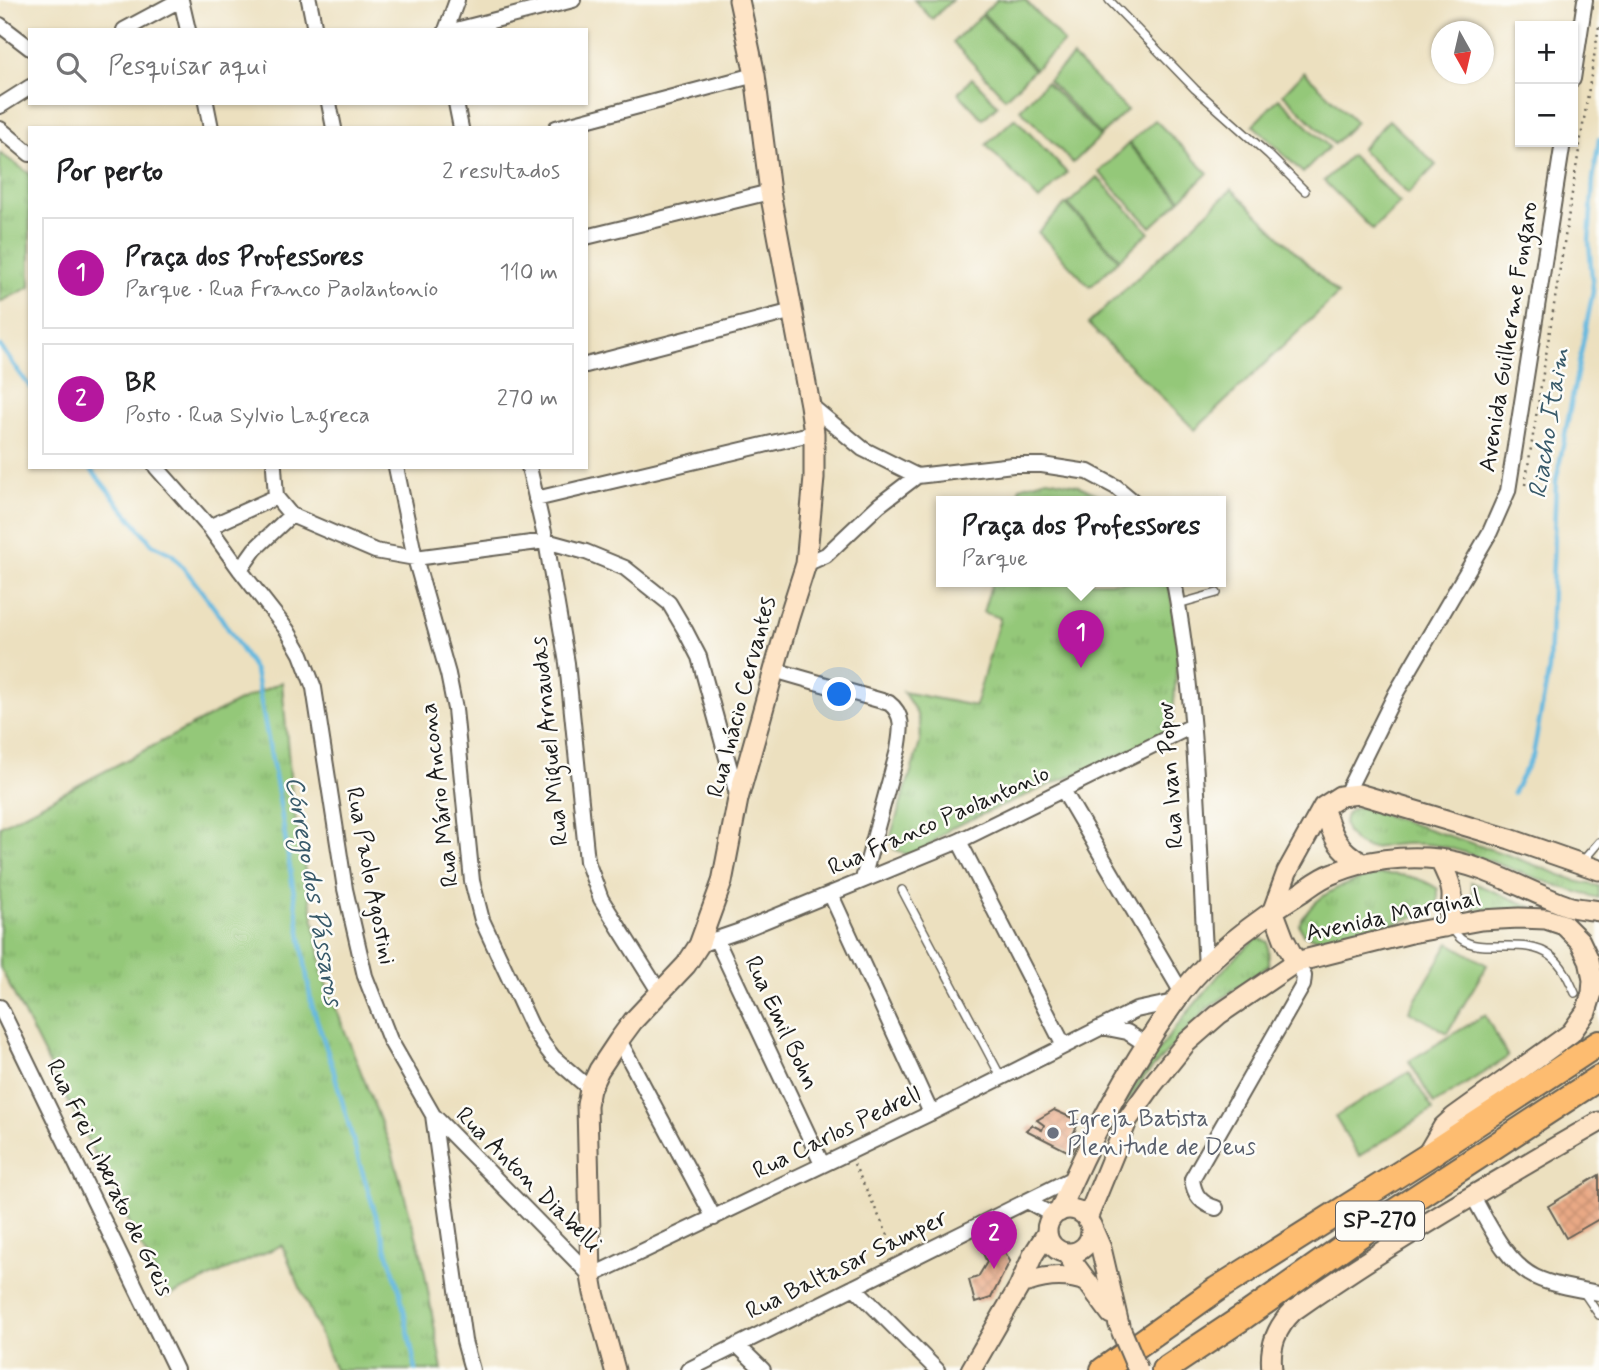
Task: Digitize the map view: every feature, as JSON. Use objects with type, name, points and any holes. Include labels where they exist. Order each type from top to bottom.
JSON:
[{"type":"highway","name":"SP-270","points":[[1103,1370],[1217,1289],[1426,1157],[1599,1043]]},
{"type":"highway","name":"SP-270","points":[[1164,1370],[1380,1221],[1599,1078]]},
{"type":"highway","points":[[1185,1370],[1245,1316]]},
{"type":"main road","name":"Rua Inácio Cervantes","points":[[615,1370],[593,1293],[591,1276],[586,1130],[590,1089],[599,1070],[633,1021],[708,942],[738,799],[806,564],[814,478],[814,433],[810,405],[770,192],[755,75],[738,0]]},
{"type":"main road","points":[[1362,863],[1343,851],[1338,844],[1323,807],[1346,794],[1359,794],[1510,839],[1590,867]]},
{"type":"main road","name":"Avenida Marginal","points":[[1273,910],[1287,872],[1323,807]]},
{"type":"main road","points":[[1439,859],[1449,877],[1453,893],[1453,908],[1448,926]]},
{"type":"main road","name":"Avenida Marginal","points":[[1024,1284],[1033,1255],[1073,1178],[1147,1045],[1178,997],[1206,967],[1273,910],[1330,874],[1362,863],[1439,859],[1470,866],[1570,907],[1599,911]]},
{"type":"main road","points":[[1273,910],[1296,962]]},
{"type":"main road","name":"Avenida Marginal","points":[[1089,1222],[1103,1178],[1128,1119],[1153,1084],[1186,1043],[1218,1015],[1296,962],[1411,933],[1481,920],[1546,919],[1564,925],[1580,942],[1589,960],[1593,980],[1586,1012],[1571,1033],[1454,1117],[1443,1127],[1426,1157]]},
{"type":"main road","points":[[1272,1370],[1271,1347],[1275,1336],[1293,1311],[1472,1195],[1599,1122]]},
{"type":"main road","points":[[1103,1178],[1099,1228],[1101,1248],[1120,1327],[1138,1370]]},
{"type":"main road","points":[[1101,1248],[1089,1222],[1074,1210],[1053,1220],[1052,1245],[1064,1253],[1120,1327]]},
{"type":"main road","points":[[971,1370],[1024,1284],[1052,1266],[1064,1253],[1073,1253],[1084,1248],[1091,1238],[1089,1222]]},
{"type":"main road","points":[[1024,1284],[1037,1278],[1065,1276],[1088,1282]]},
{"type":"street","points":[[128,28],[181,0],[188,28]]},
{"type":"street","points":[[309,0],[315,28]]},
{"type":"street","points":[[447,28],[457,0]]},
{"type":"street","points":[[464,28],[573,0]]},
{"type":"street","points":[[1578,44],[1584,3]]},
{"type":"street","points":[[0,25],[28,46]]},
{"type":"street","points":[[564,126],[755,75]]},
{"type":"street","points":[[0,106],[28,89]]},
{"type":"street","points":[[206,105],[211,126]]},
{"type":"street","points":[[330,105],[334,126]]},
{"type":"street","points":[[456,105],[461,126]]},
{"type":"street","points":[[0,129],[28,152]]},
{"type":"street","name":"Avenida Guilherme Fongaro","points":[[1346,794],[1396,693],[1490,532],[1508,491],[1562,147]]},
{"type":"street","points":[[588,237],[770,192]]},
{"type":"street","points":[[588,364],[793,311]]},
{"type":"street","points":[[810,405],[863,449],[917,476]]},
{"type":"street","points":[[536,499],[814,433]]},
{"type":"street","points":[[806,564],[826,555],[879,505],[917,476],[1013,465],[1042,465],[1088,472],[1127,496]]},
{"type":"street","name":"Rua Paolo Agostini","points":[[158,469],[209,527],[287,630],[301,654],[314,688],[345,889],[365,976],[390,1040],[433,1115],[464,1341],[472,1370]]},
{"type":"street","points":[[274,469],[276,497],[291,515],[376,551],[415,558],[546,541],[586,552],[625,568],[669,603],[698,657],[738,799]]},
{"type":"street","name":"Rua Mário Ancona","points":[[396,469],[415,558],[448,674],[455,709],[472,881],[482,920],[531,1025],[543,1044],[553,1057],[590,1089]]},
{"type":"street","name":"Rua Miguel Arnaudas","points":[[529,469],[546,541],[567,663],[587,861],[601,900],[660,993]]},
{"type":"street","points":[[209,527],[276,497]]},
{"type":"street","points":[[240,570],[255,549],[291,515]]},
{"type":"street","name":"Rua Ivan Popov","points":[[1175,587],[1184,635],[1192,726],[1206,967]]},
{"type":"street","points":[[774,670],[888,703],[900,716],[898,750],[863,879]]},
{"type":"street","name":"Rua Franco Paolantonio","points":[[708,942],[831,895],[863,879],[959,841],[1192,726]]},
{"type":"street","points":[[1063,790],[1178,997]]},
{"type":"street","points":[[959,841],[1064,1046]]},
{"type":"street","points":[[831,895],[931,1112]]},
{"type":"street","name":"Rua Emil Bohn","points":[[708,942],[822,1164]]},
{"type":"street","points":[[1216,1208],[1206,1205],[1199,1198],[1192,1179],[1303,985],[1304,976],[1296,962]]},
{"type":"street","name":"Rua Carlos Pedrell","points":[[591,1276],[1136,1010],[1178,997]]},
{"type":"street","name":"Rua Frei Liberato de Greis","points":[[0,1007],[177,1370]]},
{"type":"street","points":[[1102,1027],[1127,1032],[1147,1045]]},
{"type":"street","points":[[619,1040],[714,1218]]},
{"type":"street","name":"Rua Anton Diabelli","points":[[433,1115],[591,1276]]},
{"type":"street","name":"Rua Baltasar Samper","points":[[688,1370],[1073,1178]]},
{"type":"street","points":[[1472,1195],[1502,1244],[1516,1262],[1533,1276],[1599,1293]]},
{"type":"street","points":[[1027,1201],[1053,1220]]},
{"type":"street","points":[[854,1287],[937,1370]]},
{"type":"street","points":[[737,1345],[763,1370]]},
{"type":"lane","points":[[1109,0],[1195,89],[1305,191]]},
{"type":"lane","points":[[1178,604],[1217,593]]},
{"type":"lane","points":[[1590,867],[1599,842]]},
{"type":"lane","points":[[902,890],[1001,1078]]},
{"type":"lane","points":[[1448,926],[1465,942],[1478,945],[1525,946],[1540,950],[1551,956],[1560,966],[1575,993]]},
{"type":"lane","points":[[1582,1289],[1599,1315]]},
{"type":"path","points":[[849,1152],[901,1262]]},
{"type":"green space","points":[[914,0],[952,0],[932,19]]},
{"type":"green space","points":[[997,0],[1025,0],[1064,42],[1035,69],[983,13]]},
{"type":"green space","points":[[982,15],[1034,70],[1005,98],[953,42]]},
{"type":"green space","points":[[1073,57],[1127,110],[1101,135],[1048,80]]},
{"type":"green space","points":[[1304,72],[1356,122],[1334,144],[1283,94]]},
{"type":"green space","points":[[972,78],[998,105],[983,119],[958,93]]},
{"type":"green space","points":[[1046,82],[1100,137],[1073,163],[1020,109]]},
{"type":"green space","points":[[1279,98],[1329,147],[1303,173],[1253,125]]},
{"type":"green space","points":[[1015,118],[1067,173],[1039,200],[986,145]]},
{"type":"green space","points":[[1155,120],[1208,173],[1181,199],[1129,143]]},
{"type":"green space","points":[[1389,120],[1436,165],[1408,194],[1361,149]]},
{"type":"green space","points":[[1128,144],[1180,200],[1151,227],[1099,172]]},
{"type":"green space","points":[[0,153],[28,173],[28,288],[0,302]]},
{"type":"green space","points":[[1351,155],[1400,203],[1373,230],[1324,181]]},
{"type":"green space","points":[[1097,177],[1149,232],[1120,259],[1068,204]]},
{"type":"green space","points":[[1232,189],[1338,294],[1195,430],[1088,324]]},
{"type":"green space","points":[[1066,204],[1119,260],[1090,287],[1038,232]]},
{"type":"green space","points":[[1047,479],[1077,485],[1101,496],[1018,496],[1020,487]]},
{"type":"green space","points":[[990,587],[1170,587],[1178,645],[1172,732],[951,828],[918,854],[904,854],[894,849],[891,835],[921,735],[917,716],[903,692],[975,706],[1000,618],[983,612]]},
{"type":"green space","points":[[282,682],[292,798],[324,978],[391,1148],[422,1257],[442,1370],[335,1370],[282,1245],[167,1297],[0,967],[0,826],[239,701]]},
{"type":"green space","points":[[1360,807],[1511,856],[1579,882],[1599,886],[1599,898],[1445,847],[1412,844],[1365,847],[1352,839],[1344,820],[1347,814]]},
{"type":"green space","points":[[1381,874],[1411,877],[1431,885],[1438,889],[1438,904],[1427,912],[1348,937],[1317,938],[1303,934],[1299,925],[1323,896],[1344,885]]},
{"type":"green space","points":[[1471,882],[1534,908],[1475,910]]},
{"type":"green space","points":[[1258,938],[1268,942],[1269,965],[1207,1009],[1145,1076],[1118,1117],[1116,1114],[1126,1098],[1169,1036],[1223,970]]},
{"type":"green space","points":[[1449,943],[1487,965],[1447,1033],[1409,1011]]},
{"type":"green space","points":[[1485,1015],[1508,1057],[1434,1104],[1409,1061]]},
{"type":"green space","points":[[1409,1072],[1433,1110],[1359,1156],[1335,1117]]},
{"type":"building","name":"Igreja Batista Plenitude de Deus","points":[[1054,1110],[1079,1121],[1072,1137],[1078,1140],[1071,1153],[1026,1130],[1032,1125],[1042,1130],[1044,1125],[1037,1120]]},
{"type":"building","points":[[1599,1175],[1599,1219],[1566,1238],[1548,1206]]},
{"type":"building","points":[[995,1235],[1010,1261],[991,1298],[975,1303],[969,1280],[978,1277],[987,1262],[979,1245]]},
{"type":"waterway","name":"Riacho Itaim","points":[[1513,793],[1533,755],[1549,669],[1556,481],[1593,291],[1589,242],[1599,139]]},
{"type":"waterway","name":"Córrego dos Pássaros","points":[[0,346],[28,384]]},
{"type":"waterway","name":"Córrego dos Pássaros","points":[[91,469],[152,544],[172,554],[191,577],[255,671],[278,792],[311,1002],[400,1292],[416,1370]]},
{"type":"place","name":"Praça dos Professores","points":[[1081,668]]},
{"type":"place","name":"Igreja Batista Plenitude de Deus","points":[[1053,1133]]},
{"type":"place","name":"BR","points":[[994,1269]]}]
